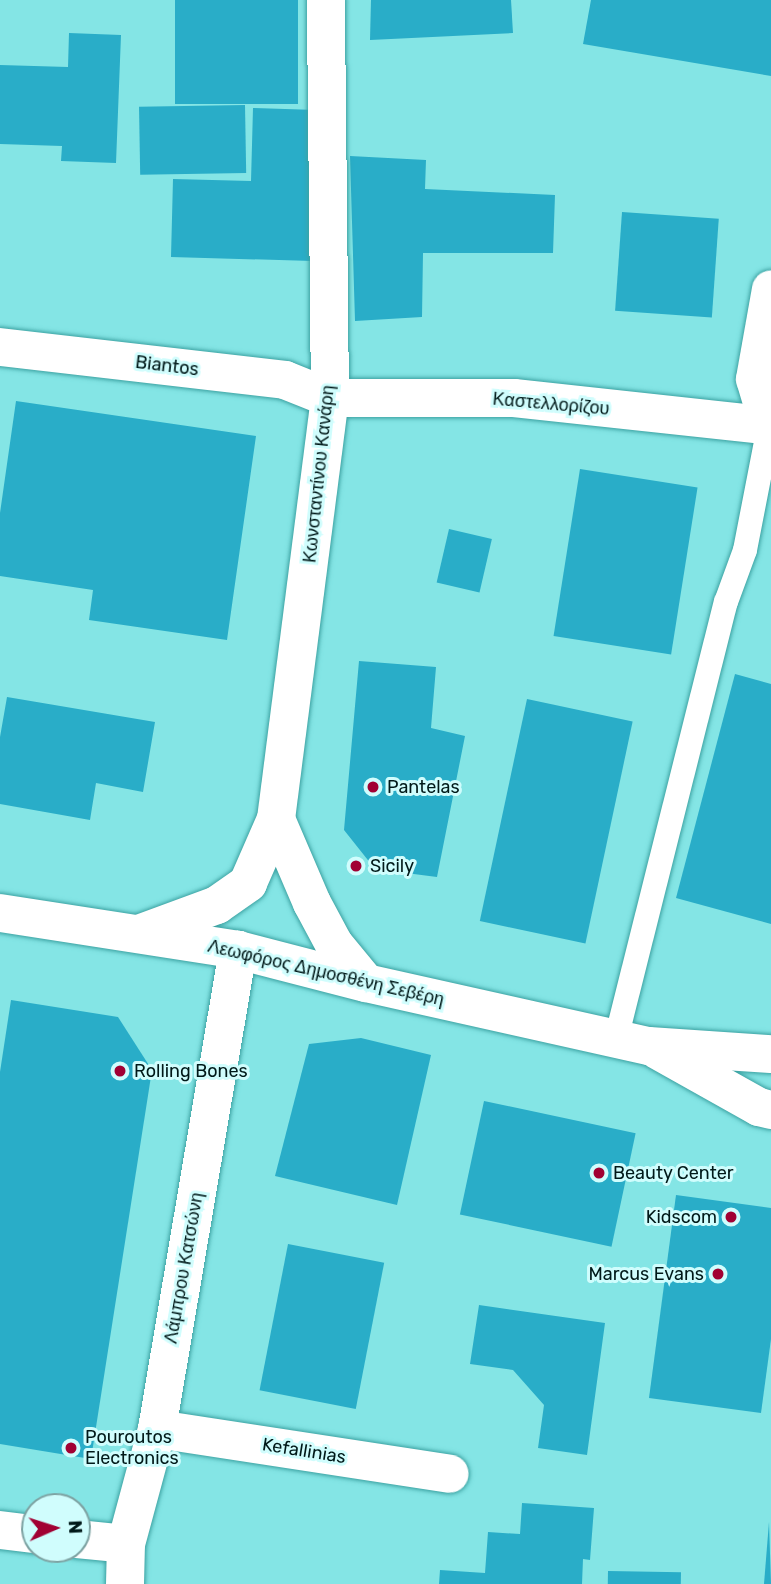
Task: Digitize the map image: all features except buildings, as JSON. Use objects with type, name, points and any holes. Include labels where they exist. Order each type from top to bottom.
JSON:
[{"type":"street","name":"Κωνσταντίνου Κανάρη","points":[[141,933],[217,905],[248,883],[276,819],[330,398],[326,0]]},
{"type":"street","points":[[770,426],[755,379],[771,289]]},
{"type":"street","name":"Biantos","points":[[0,347],[285,380],[330,398]]},
{"type":"street","name":"Καστελλορίζου","points":[[330,398],[514,398],[770,426]]},
{"type":"street","points":[[276,819],[312,902],[334,944],[366,983]]},
{"type":"street","name":"Λεωφόρος Δημοσθένη Σεβέρη","points":[[0,913],[238,950],[366,983],[632,1042],[771,1054]]},
{"type":"street","name":"Λάμπρου Κατσώνη","points":[[125,1584],[126,1544],[157,1429],[238,950]]},
{"type":"street","name":"Λεωφόρος Δημοσθένη Σεβέρη","points":[[632,1042],[771,1111]]},
{"type":"street","name":"Kefallinias","points":[[157,1429],[450,1474]]},
{"type":"street","points":[[0,1530],[21,1532]]},
{"type":"street","points":[[91,1540],[126,1544]]},
{"type":"lane","points":[[632,1042],[726,602],[745,550],[770,426]]},
{"type":"place","name":"Pantelas","points":[[373,787]]},
{"type":"place","name":"Sicily","points":[[356,866]]},
{"type":"place","name":"Rolling Bones","points":[[120,1071]]},
{"type":"place","name":"Beauty Center","points":[[599,1173]]},
{"type":"place","name":"Kidscom","points":[[731,1217]]},
{"type":"place","name":"Marcus Evans","points":[[718,1274]]},
{"type":"place","name":"Pouroutos Electronics","points":[[71,1448]]}]
